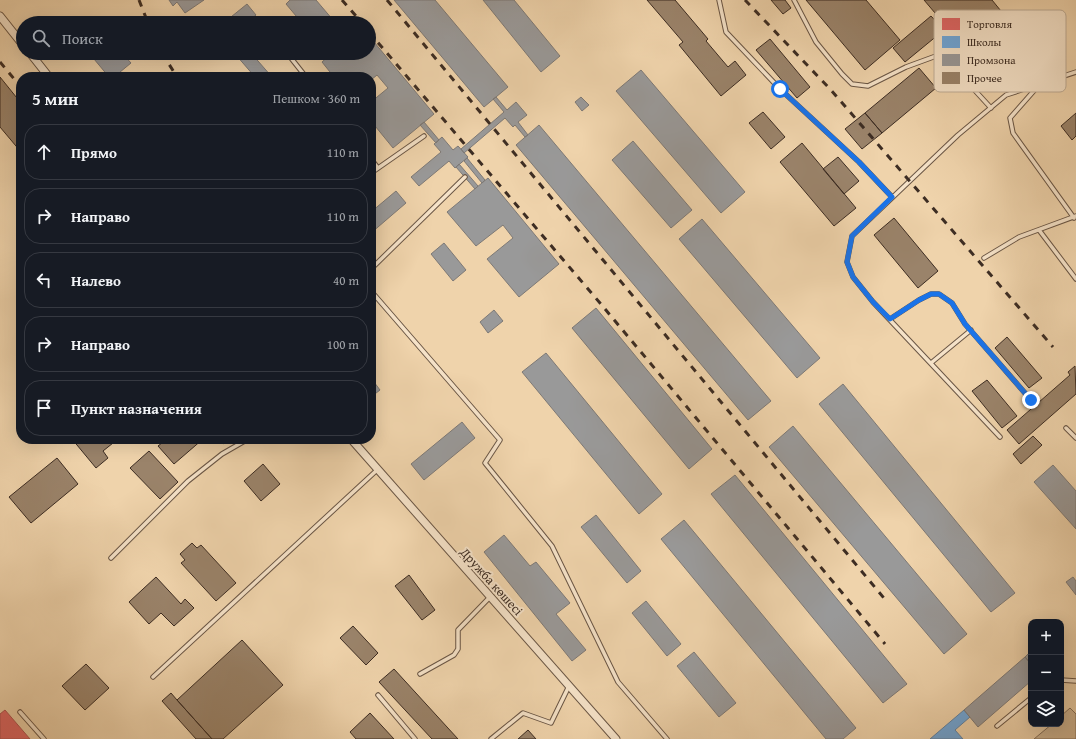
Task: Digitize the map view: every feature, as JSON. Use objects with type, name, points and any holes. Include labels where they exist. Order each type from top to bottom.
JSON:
[{"type":"street","points":[[0,16],[16,36]]},
{"type":"street","points":[[36,60],[45,72]]},
{"type":"street","name":"Дружба көшесі","points":[[355,444],[616,739]]},
{"type":"lane","points":[[719,0],[726,32],[780,89],[859,162],[892,197]]},
{"type":"lane","points":[[794,0],[816,42],[852,84],[868,86],[906,67],[934,57]]},
{"type":"lane","points":[[293,60],[302,72]]},
{"type":"lane","points":[[1066,75],[1076,72]]},
{"type":"lane","points":[[976,92],[990,108]]},
{"type":"lane","points":[[1000,437],[873,302],[853,277],[847,262],[852,236],[958,135],[1006,95],[1015,92]]},
{"type":"lane","points":[[984,258],[1019,237],[1075,217],[1013,133],[1010,118],[1033,92]]},
{"type":"lane","points":[[376,165],[378,168],[424,136]]},
{"type":"lane","points":[[376,265],[464,177]]},
{"type":"lane","points":[[1039,230],[1076,279]]},
{"type":"lane","points":[[890,319],[919,300],[931,294],[939,294],[952,303],[970,330],[1031,400]]},
{"type":"lane","points":[[376,296],[500,440],[485,463],[552,546],[618,682],[667,739]]},
{"type":"lane","points":[[931,363],[970,330]]},
{"type":"lane","points":[[1066,428],[1076,438]]},
{"type":"lane","points":[[111,558],[188,481],[222,454],[239,444]]},
{"type":"lane","points":[[153,677],[377,470]]},
{"type":"lane","points":[[420,674],[454,656],[458,649],[458,630],[490,597]]},
{"type":"lane","points":[[1064,680],[1076,681]]},
{"type":"lane","points":[[491,739],[523,713],[551,723],[569,686]]},
{"type":"lane","points":[[378,695],[415,739]]},
{"type":"lane","points":[[997,726],[1028,700]]},
{"type":"lane","points":[[20,712],[44,739]]},
{"type":"shaded area","points":[[1070,708],[1076,714],[1076,739],[1034,739],[1048,727],[1064,727],[1064,713]]},
{"type":"building: Торговля","points":[[5,710],[30,739],[0,739],[0,714]]},
{"type":"building: Школы","points":[[964,710],[970,717],[955,730],[963,739],[930,739]]},
{"type":"building: Промзона","points":[[169,0],[204,0],[185,13],[177,2],[173,6]]},
{"type":"building: Промзона","points":[[290,0],[316,0],[330,16],[296,16],[286,4]]},
{"type":"building: Промзона","points":[[394,0],[435,0],[508,87],[484,107]]},
{"type":"building: Промзона","points":[[483,0],[514,0],[560,56],[541,72]]},
{"type":"building: Промзона","points":[[247,4],[256,15],[255,16],[232,16]]},
{"type":"building: Промзона","points":[[376,44],[434,114],[393,148],[376,127],[376,98],[388,88],[377,75],[376,76],[376,72],[330,72],[322,62],[324,60],[376,60]]},
{"type":"building: Промзона","points":[[95,60],[128,60],[131,63],[120,72],[105,72]]},
{"type":"building: Промзона","points":[[240,60],[257,60],[268,72],[251,72]]},
{"type":"building: Промзона","points":[[641,70],[745,192],[721,213],[616,91]]},
{"type":"building: Промзона","points":[[496,97],[507,110],[516,102],[527,115],[518,122],[528,135],[525,137],[515,125],[513,127],[505,118],[464,153],[461,149],[504,112],[493,99]]},
{"type":"building: Промзона","points":[[581,97],[589,105],[582,111],[575,102]]},
{"type":"building: Промзона","points":[[424,122],[439,140],[436,143],[420,125]]},
{"type":"building: Промзона","points":[[539,125],[771,401],[748,420],[516,145]]},
{"type":"building: Промзона","points":[[442,137],[453,150],[458,146],[468,157],[455,168],[449,161],[419,186],[411,177],[441,152],[434,144]]},
{"type":"building: Промзона","points":[[633,141],[692,210],[671,228],[612,160]]},
{"type":"building: Промзона","points":[[467,158],[485,180],[482,183],[464,161]]},
{"type":"building: Промзона","points":[[459,164],[478,186],[475,189],[456,167]]},
{"type":"building: Промзона","points":[[488,178],[559,264],[519,297],[487,259],[513,238],[503,225],[476,246],[447,212]]},
{"type":"building: Промзона","points":[[396,191],[406,203],[376,229],[376,208]]},
{"type":"building: Промзона","points":[[702,219],[820,358],[797,378],[679,239]]},
{"type":"building: Промзона","points":[[444,243],[466,270],[453,281],[431,254]]},
{"type":"building: Промзона","points":[[596,308],[712,449],[689,469],[572,328]]},
{"type":"building: Промзона","points":[[494,310],[503,321],[488,333],[480,322]]},
{"type":"building: Промзона","points":[[546,353],[662,494],[639,514],[522,372]]},
{"type":"building: Промзона","points":[[843,384],[1015,593],[991,612],[819,404]]},
{"type":"building: Промзона","points":[[376,385],[380,390],[376,393]]},
{"type":"building: Промзона","points":[[462,422],[475,438],[424,480],[411,464]]},
{"type":"building: Промзона","points":[[793,426],[967,634],[944,654],[769,447]]},
{"type":"building: Промзона","points":[[1053,465],[1076,491],[1076,529],[1034,482]]},
{"type":"building: Промзона","points":[[735,475],[907,684],[883,703],[711,494]]},
{"type":"building: Промзона","points":[[596,515],[641,571],[627,583],[581,527]]},
{"type":"building: Промзона","points":[[684,520],[856,728],[843,739],[826,739],[661,539]]},
{"type":"building: Промзона","points":[[504,535],[530,566],[536,562],[570,603],[556,614],[586,650],[572,661],[484,552]]},
{"type":"building: Промзона","points":[[1073,577],[1076,581],[1076,595],[1066,582]]},
{"type":"building: Промзона","points":[[646,601],[681,644],[667,656],[632,613]]},
{"type":"building: Промзона","points":[[694,652],[736,703],[719,717],[677,666]]},
{"type":"building: Промзона","points":[[1025,657],[1028,660],[1028,684],[978,727],[964,710]]},
{"type":"building: Прочее","points":[[647,0],[675,0],[708,39],[706,41],[728,67],[735,61],[746,75],[721,96],[679,45],[683,42]]},
{"type":"building: Прочее","points":[[771,0],[785,0],[791,8],[783,14]]},
{"type":"building: Прочее","points":[[806,0],[866,0],[900,40],[865,70]]},
{"type":"building: Прочее","points":[[924,0],[992,0],[1000,10],[934,10],[934,12]]},
{"type":"building: Прочее","points":[[931,16],[934,19],[934,38],[905,62],[893,48]]},
{"type":"building: Прочее","points":[[770,39],[810,87],[797,98],[756,50]]},
{"type":"building: Прочее","points":[[919,68],[934,86],[934,90],[882,133],[865,113]]},
{"type":"building: Прочее","points":[[0,77],[16,97],[16,146],[0,127]]},
{"type":"building: Прочее","points":[[763,112],[785,137],[771,149],[749,123]]},
{"type":"building: Прочее","points":[[865,113],[882,133],[862,149],[845,129]]},
{"type":"building: Прочее","points":[[1076,113],[1076,136],[1072,140],[1061,126]]},
{"type":"building: Прочее","points":[[802,143],[856,208],[834,226],[780,162]]},
{"type":"building: Прочее","points":[[838,157],[859,181],[844,194],[823,169]]},
{"type":"building: Прочее","points":[[894,218],[938,271],[918,288],[874,235]]},
{"type":"building: Прочее","points":[[1007,337],[1042,378],[1029,388],[995,348]]},
{"type":"building: Прочее","points":[[1075,366],[1076,394],[1019,444],[1007,430],[1070,375],[1068,372]]},
{"type":"building: Прочее","points":[[987,380],[1017,416],[1002,428],[972,391]]},
{"type":"building: Прочее","points":[[1033,436],[1042,445],[1021,464],[1013,454]]},
{"type":"building: Прочее","points":[[76,444],[112,444],[103,451],[108,458],[96,468]]},
{"type":"building: Прочее","points":[[161,444],[197,444],[174,464],[158,446]]},
{"type":"building: Прочее","points":[[149,451],[178,482],[160,499],[130,468]]},
{"type":"building: Прочее","points":[[57,458],[78,484],[31,523],[9,497]]},
{"type":"building: Прочее","points":[[263,464],[280,484],[261,501],[244,481]]},
{"type":"building: Прочее","points":[[192,543],[197,548],[201,545],[236,583],[216,601],[181,563],[185,560],[180,554]]},
{"type":"building: Прочее","points":[[409,575],[435,610],[422,620],[395,586]]},
{"type":"building: Прочее","points":[[156,577],[181,604],[185,599],[194,608],[174,626],[161,613],[149,624],[129,602]]},
{"type":"building: Прочее","points":[[353,626],[378,653],[366,665],[340,638]]},
{"type":"building: Прочее","points":[[242,640],[283,685],[223,739],[212,739],[177,700]]},
{"type":"building: Прочее","points":[[86,664],[109,688],[85,710],[62,686]]},
{"type":"building: Прочее","points":[[394,669],[458,739],[432,739],[379,682]]},
{"type":"building: Прочее","points":[[171,693],[212,739],[196,739],[162,701]]},
{"type":"building: Прочее","points":[[370,713],[394,739],[356,739],[350,732]]},
{"type":"building: Прочее","points":[[528,730],[536,739],[518,739]]},
{"type":"railway","points":[[139,0],[145,16]]},
{"type":"railway","points":[[342,0],[356,16]]},
{"type":"railway","points":[[387,0],[888,603]]},
{"type":"railway","points":[[745,0],[831,90],[1053,347]]},
{"type":"railway","points":[[376,40],[600,303],[885,644]]},
{"type":"railway","points":[[166,60],[174,72]]},
{"type":"railway","points":[[0,62],[16,81]]},
{"type":"route","points":[[780,89],[859,162],[892,197],[852,236],[851,248],[847,262],[853,277],[873,302],[890,319],[919,300],[931,294],[939,294],[952,303],[965,324],[1031,400]]}]
